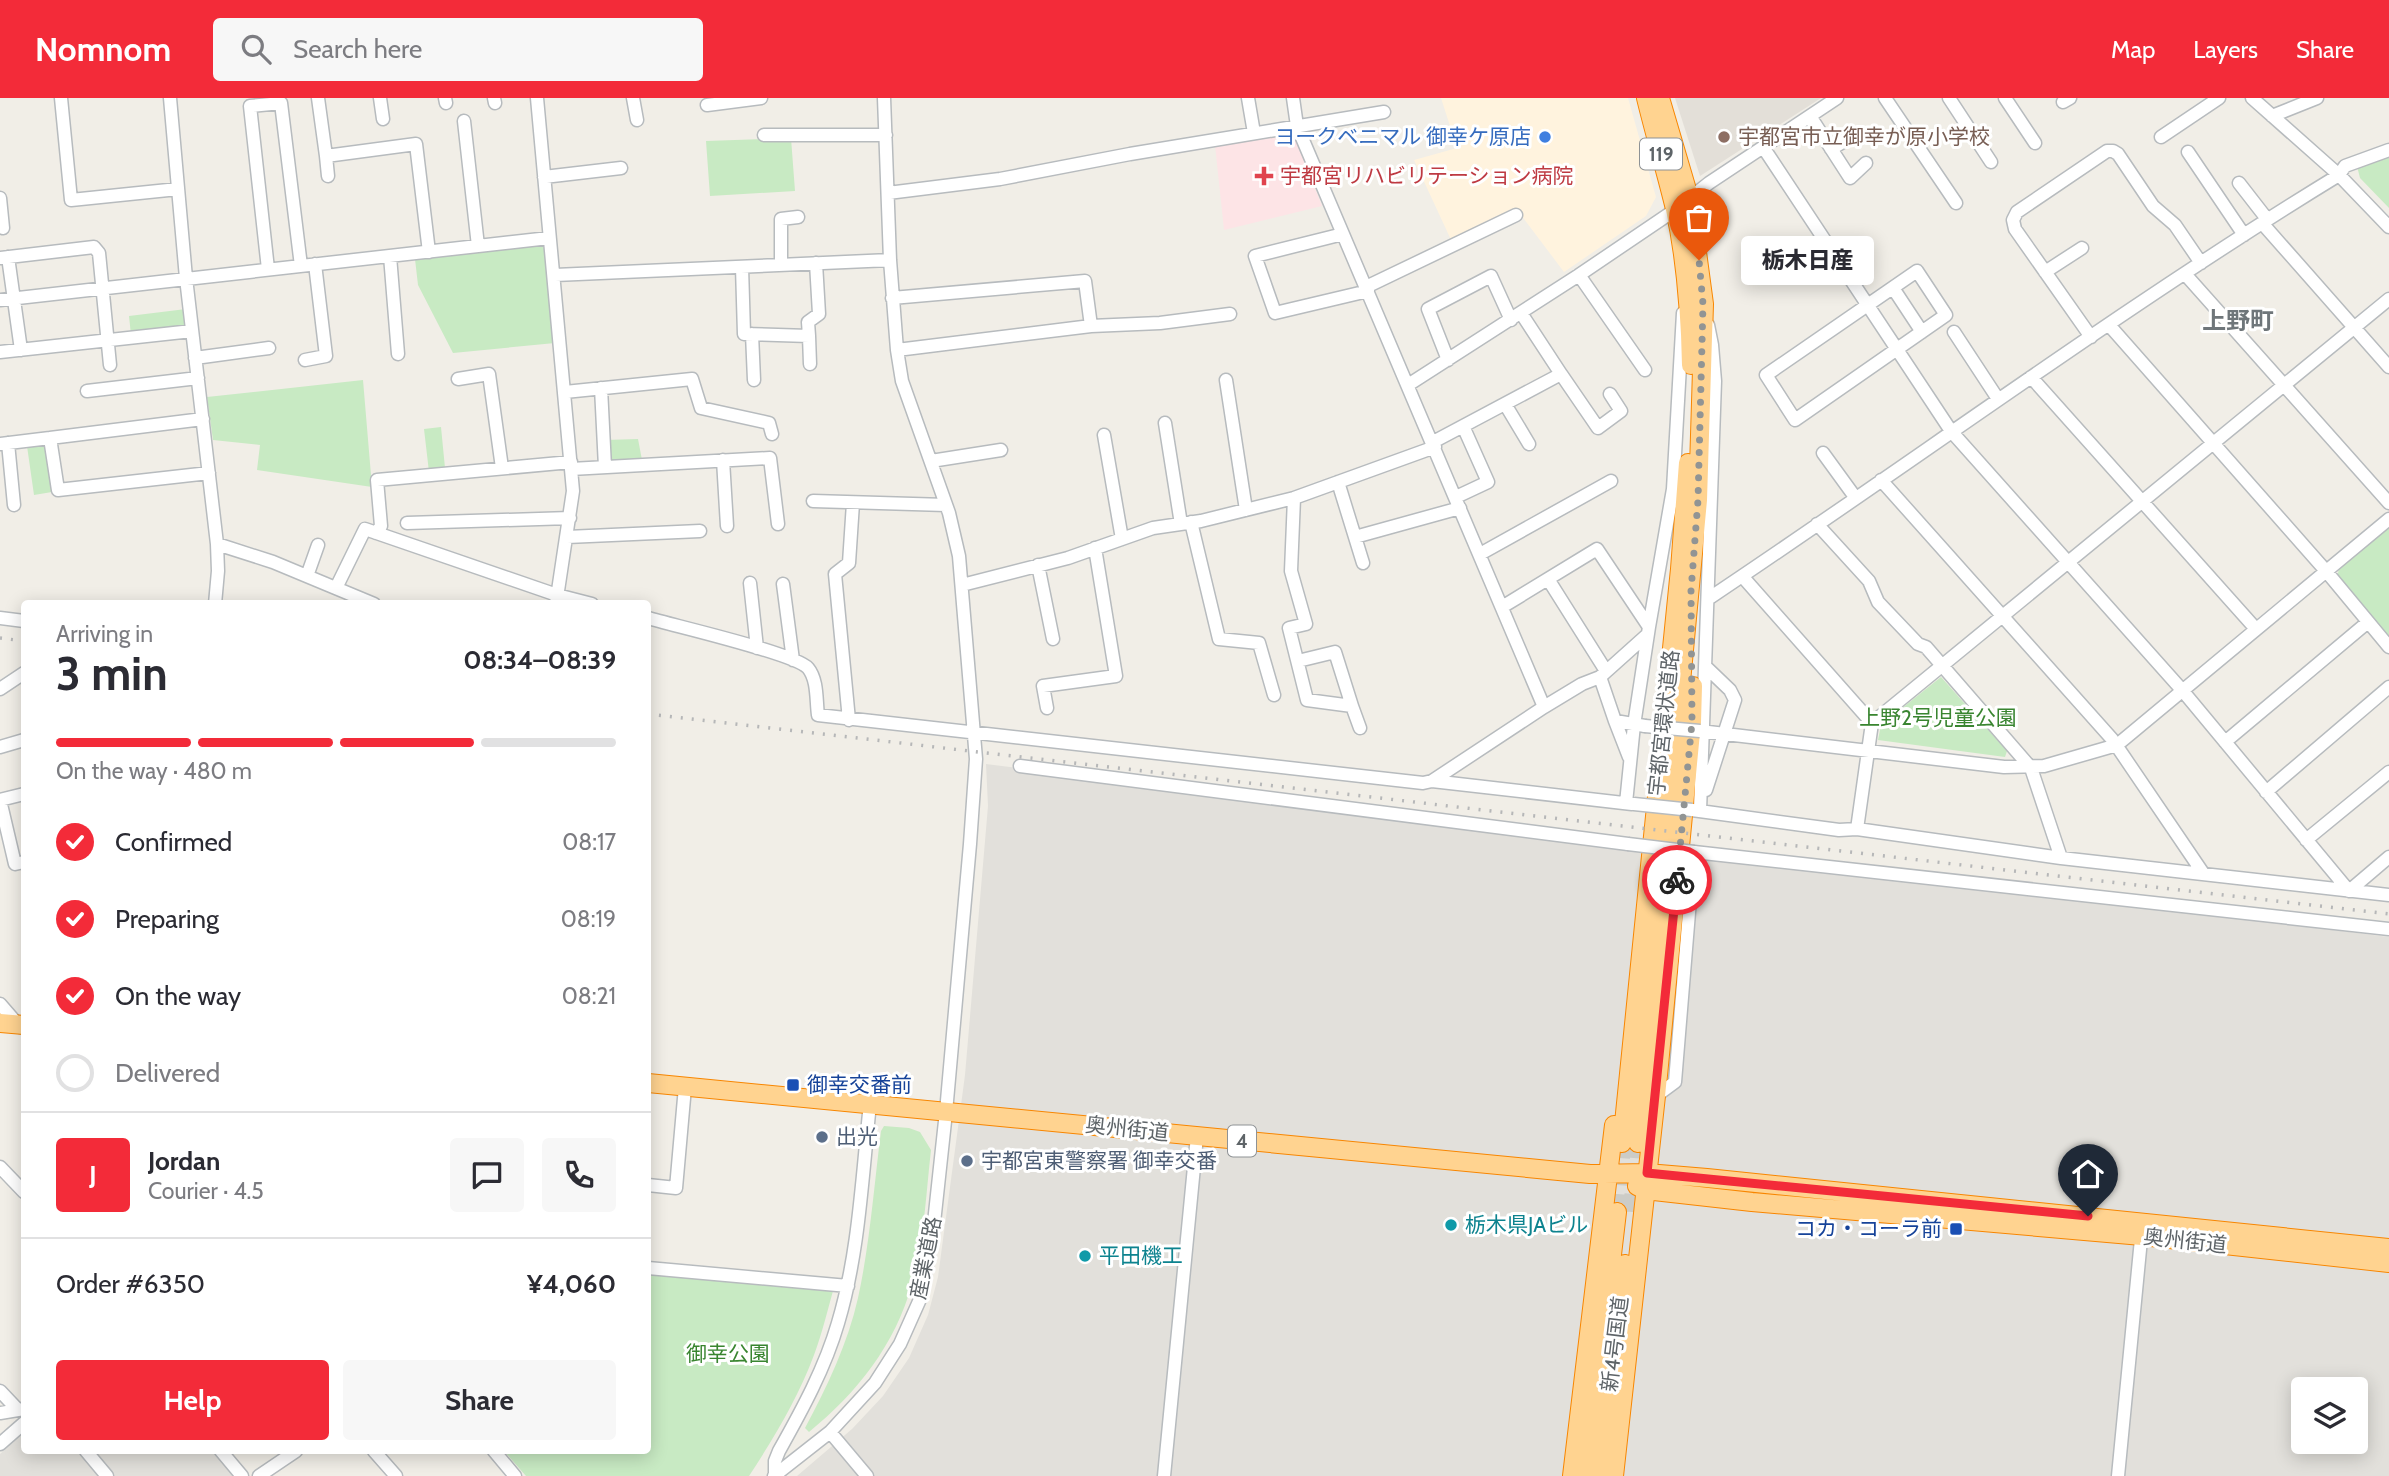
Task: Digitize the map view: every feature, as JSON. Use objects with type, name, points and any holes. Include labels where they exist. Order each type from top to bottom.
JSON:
[{"type":"highway","name":"宇都宮環状道路","points":[[1646,98],[1682,205]]},
{"type":"highway","name":"宇都宮環状道路","points":[[1660,98],[1682,205],[1696,300],[1698,500],[1691,591],[1630,1143],[1686,499],[1696,300]]},
{"type":"highway","points":[[1572,1476],[1619,1089],[1670,577],[1686,499]]},
{"type":"highway","points":[[1614,1476],[1656,1096],[1692,722],[1691,591]]},
{"type":"highway","name":"奥州街道","points":[[651,1083],[2142,1229],[2389,1248]]},
{"type":"highway","name":"新4号国道","points":[[1586,1476],[1624,1212],[1600,1476]]},
{"type":"highway","name":"奥州街道","points":[[2142,1229],[2389,1263]]},
{"type":"street","points":[[61,98],[71,200],[178,189]]},
{"type":"street","points":[[170,98],[186,278],[217,544],[215,600]]},
{"type":"street","points":[[318,98],[328,176]]},
{"type":"street","points":[[380,98],[383,119]]},
{"type":"street","points":[[336,588],[365,529],[557,599],[573,491],[537,98]]},
{"type":"street","points":[[633,98],[637,120]]},
{"type":"street","points":[[707,105],[727,100],[761,98]]},
{"type":"street","name":"産業道路","points":[[774,1476],[830,1432],[862,1399],[887,1367],[906,1334],[921,1297],[933,1232],[946,1112],[971,831],[976,759],[959,556],[946,505],[902,381],[892,298],[884,98]]},
{"type":"street","points":[[1248,98],[1254,133]]},
{"type":"street","points":[[1293,98],[1297,126],[1544,706]]},
{"type":"street","points":[[1408,385],[1579,275],[1682,205],[1709,183],[1837,98]]},
{"type":"street","points":[[1885,98],[1956,203]]},
{"type":"street","points":[[1949,98],[1991,162]]},
{"type":"street","points":[[2005,98],[2035,143]]},
{"type":"street","points":[[2161,137],[2219,98]]},
{"type":"street","points":[[2252,98],[2339,175],[2389,227]]},
{"type":"street","points":[[2272,116],[2317,98]]},
{"type":"street","points":[[268,269],[250,106],[281,103],[301,266]]},
{"type":"street","points":[[888,193],[1000,179],[1384,112]]},
{"type":"street","points":[[1810,116],[1850,178],[1866,163]]},
{"type":"street","points":[[464,121],[478,246]]},
{"type":"street","points":[[764,135],[886,135]]},
{"type":"street","points":[[1831,149],[1851,137]]},
{"type":"street","points":[[326,156],[416,144],[429,251]]},
{"type":"street","points":[[1763,147],[1951,431],[2182,690],[2349,891]]},
{"type":"street","points":[[1708,598],[1998,398],[2244,234],[2339,175],[2345,166],[2389,150]]},
{"type":"street","points":[[2091,337],[2015,229],[2013,220],[2017,212],[2107,151],[2118,154],[2153,205],[2175,225],[2201,263]]},
{"type":"street","points":[[2188,152],[2244,234]]},
{"type":"street","points":[[544,177],[621,168]]},
{"type":"street","points":[[2239,183],[2264,221],[2389,367]]},
{"type":"street","points":[[0,198],[3,228]]},
{"type":"street","points":[[1343,234],[1255,256],[1275,313],[1367,289],[1516,215]]},
{"type":"street","points":[[782,265],[780,219],[798,218]]},
{"type":"street","points":[[0,300],[549,238]]},
{"type":"street","points":[[21,350],[15,298],[4,258],[94,247],[99,253],[110,365]]},
{"type":"street","points":[[2045,272],[2082,248]]},
{"type":"street","points":[[390,256],[398,354]]},
{"type":"street","points":[[555,275],[890,260]]},
{"type":"street","points":[[810,364],[808,322],[819,314],[817,263]]},
{"type":"street","points":[[305,360],[326,356],[315,264]]},
{"type":"street","points":[[742,267],[744,334],[809,336]]},
{"type":"street","points":[[1917,271],[1947,315],[1795,420],[1766,375],[1868,306],[1917,271]]},
{"type":"street","points":[[2185,274],[2389,503]]},
{"type":"street","points":[[1579,275],[1645,370]]},
{"type":"street","points":[[1448,360],[1428,309],[1491,276],[1516,317],[1561,374],[1598,428],[1621,411],[1609,394]]},
{"type":"street","points":[[892,298],[1085,281],[1091,326]]},
{"type":"street","points":[[1893,288],[1923,332]]},
{"type":"street","points":[[1857,829],[1872,723],[2389,299]]},
{"type":"street","points":[[1696,300],[1712,345],[1715,381],[1706,667],[1696,811]]},
{"type":"street","points":[[1630,803],[1631,760],[1639,726],[1648,631],[1673,489],[1681,334],[1696,300]]},
{"type":"street","points":[[897,350],[1091,326],[1160,323],[1230,314]]},
{"type":"street","points":[[2109,325],[2214,442],[2389,647]]},
{"type":"street","points":[[0,352],[192,331]]},
{"type":"street","points":[[1954,332],[1998,398]]},
{"type":"street","points":[[752,334],[754,380]]},
{"type":"street","points":[[195,358],[269,348]]},
{"type":"street","points":[[458,379],[489,374],[502,468]]},
{"type":"street","points":[[962,585],[1095,548],[1153,528],[1294,498],[1434,445],[1561,374]]},
{"type":"street","points":[[2031,377],[2256,629]]},
{"type":"street","points":[[87,391],[198,378]]},
{"type":"street","points":[[565,392],[692,379],[701,408],[769,423],[772,434]]},
{"type":"street","points":[[1226,380],[1246,510]]},
{"type":"street","points":[[601,388],[605,467]]},
{"type":"street","points":[[1505,404],[1529,444]]},
{"type":"street","points":[[14,505],[4,443],[203,419]]},
{"type":"street","points":[[1166,423],[1186,523],[1219,639],[1259,643],[1274,695]]},
{"type":"street","points":[[1355,537],[1458,503],[1488,482],[1464,426]]},
{"type":"street","points":[[1104,435],[1122,538]]},
{"type":"street","points":[[50,438],[58,490],[209,473]]},
{"type":"street","points":[[931,461],[1001,450]]},
{"type":"street","points":[[1823,453],[1855,498]]},
{"type":"street","points":[[376,533],[381,526],[377,480],[502,468],[605,467],[770,458],[778,524]]},
{"type":"street","points":[[723,460],[727,526]]},
{"type":"street","points":[[1881,480],[2117,745],[2203,873]]},
{"type":"street","points":[[1480,554],[1611,481]]},
{"type":"street","points":[[1338,482],[1363,563]]},
{"type":"street","points":[[1294,498],[1291,571],[1306,624],[1289,628],[1307,700],[1352,706]]},
{"type":"street","points":[[813,501],[946,505]]},
{"type":"street","points":[[849,720],[835,574],[849,563],[853,503]]},
{"type":"street","points":[[407,523],[570,519]]},
{"type":"street","points":[[1615,721],[1639,726],[2031,768],[2117,745],[2389,519]]},
{"type":"street","points":[[1817,524],[1869,581],[1878,602],[1918,644],[1926,647],[2031,768],[2062,858]]},
{"type":"street","points":[[567,537],[700,531]]},
{"type":"street","points":[[217,544],[307,576],[364,600]]},
{"type":"street","points":[[307,576],[317,545]]},
{"type":"street","points":[[1046,708],[1043,687],[1116,676],[1095,548]]},
{"type":"street","points":[[1502,607],[1597,549],[1648,631]]},
{"type":"street","points":[[1038,565],[1053,639]]},
{"type":"street","points":[[1742,576],[1872,723]]},
{"type":"street","points":[[1548,579],[1603,674],[1615,721],[1631,760]]},
{"type":"street","points":[[750,583],[757,648]]},
{"type":"street","points":[[783,584],[793,660]]},
{"type":"street","points":[[0,618],[21,621]]},
{"type":"street","points":[[651,619],[757,648],[807,667],[814,678],[818,715],[849,720],[974,731],[1401,781],[1432,781],[1630,803],[1839,830],[1857,829],[2062,858],[2389,895]]},
{"type":"street","points":[[2225,742],[2368,622]]},
{"type":"street","points":[[1432,781],[1544,706],[1603,674],[1648,631]]},
{"type":"street","points":[[1298,661],[1335,652],[1360,728]]},
{"type":"street","points":[[1696,811],[1734,706],[1734,694],[1706,667]]},
{"type":"street","points":[[0,689],[21,675]]},
{"type":"street","points":[[2266,792],[2389,687]]},
{"type":"street","points":[[0,747],[21,741]]},
{"type":"street","points":[[1020,766],[1694,852],[2389,929]]},
{"type":"street","points":[[2306,840],[2389,772]]},
{"type":"street","points":[[21,795],[0,800],[15,864],[21,863]]},
{"type":"street","points":[[1656,1096],[1675,1082],[1694,852]]},
{"type":"street","points":[[2349,891],[2389,857]]},
{"type":"street","points":[[0,1004],[17,1027]]},
{"type":"street","points":[[651,1185],[676,1188],[685,1087]]},
{"type":"street","points":[[774,1476],[779,1451],[815,1383],[834,1337],[848,1286],[858,1224],[870,1104]]},
{"type":"street","points":[[1164,1476],[1197,1136]]},
{"type":"street","points":[[0,1167],[21,1189]]},
{"type":"street","points":[[2118,1476],[2142,1229]]},
{"type":"street","points":[[651,1268],[848,1286]]},
{"type":"street","points":[[0,1391],[21,1409]]},
{"type":"street","points":[[0,1413],[21,1409]]},
{"type":"street","points":[[0,1444],[21,1426]]},
{"type":"street","points":[[830,1432],[867,1476]]},
{"type":"street","points":[[89,1454],[107,1476]]},
{"type":"street","points":[[223,1454],[242,1476]]},
{"type":"street","points":[[259,1476],[292,1454]]},
{"type":"street","points":[[377,1454],[396,1476]]},
{"type":"street","points":[[497,1454],[515,1476]]},
{"type":"shaded area","name":"ヨークベニマル 御幸ケ原店","points":[[1441,98],[1628,98],[1656,197],[1646,216],[1564,272],[1518,211],[1452,242],[1414,160],[1457,148]]},
{"type":"shaded area","name":"宇都宮市立御幸が原小学校","points":[[1675,98],[1821,98],[1700,176]]},
{"type":"shaded area","name":"宇都宮リハビリテーション病院","points":[[1294,135],[1322,206],[1224,230],[1215,145]]},
{"type":"shaded area","points":[[986,764],[2389,937],[2389,1476],[797,1476],[852,1429],[883,1396],[909,1358],[928,1315],[938,1277],[965,1075],[988,806]]},
{"type":"shaded area","points":[[21,1436],[21,1454],[217,1454],[235,1476],[0,1476],[0,1454]]},
{"type":"green space","points":[[791,138],[795,191],[710,196],[706,141]]},
{"type":"green space","points":[[2389,156],[2389,208],[2360,178],[2357,166]]},
{"type":"green space","points":[[541,244],[547,254],[555,343],[453,353],[418,285],[415,259]]},
{"type":"green space","points":[[186,309],[187,329],[131,335],[129,316]]},
{"type":"green space","points":[[363,380],[372,487],[257,470],[260,445],[213,440],[207,397]]},
{"type":"green space","points":[[441,427],[445,468],[429,472],[424,429]]},
{"type":"green space","points":[[638,439],[642,460],[606,463],[605,440]]},
{"type":"green space","points":[[42,444],[46,447],[52,492],[34,495],[27,446]]},
{"type":"green space","points":[[2389,526],[2389,640],[2337,577],[2339,569]]},
{"type":"green space","name":"上野2号児童公園","points":[[1941,677],[2007,751],[2005,757],[1878,740],[1881,725]]},
{"type":"green space","points":[[884,1126],[909,1128],[920,1132],[931,1150],[916,1268],[905,1306],[885,1347],[843,1401],[809,1432],[805,1428],[836,1364],[849,1332],[858,1298],[869,1235],[881,1131]]},
{"type":"green space","name":"御幸公園","points":[[651,1268],[824,1281],[833,1291],[808,1371],[793,1402],[749,1476],[526,1476],[507,1454],[651,1454]]},
{"type":"tunnel","points":[[1617,1212],[1622,1143]]},
{"type":"tunnel","points":[[1632,1212],[1638,1143]]},
{"type":"railway","points":[[0,638],[21,641]]},
{"type":"railway","points":[[651,714],[2389,914]]},
{"type":"way so far","points":[[1677,880],[1692,722],[1691,591],[1698,500],[1703,304],[1699,260]]},
{"type":"place","name":"ヨークベニマル 御幸ケ原店","points":[[1545,137]]},
{"type":"place","name":"宇都宮市立御幸が原小学校","points":[[1724,137]]},
{"type":"place","name":"宇都宮リハビリテーション病院","points":[[1264,176]]},
{"type":"place","name":"栃木日産","points":[[1699,260]]},
{"type":"place","name":"御幸交番前","points":[[793,1085]]},
{"type":"place","name":"出光","points":[[822,1137]]},
{"type":"place","name":"宇都宮東警察署 御幸交番","points":[[967,1161]]},
{"type":"place","name":"栃木県JAビル","points":[[1451,1225]]},
{"type":"place","name":"コカ・コーラ前","points":[[1956,1229]]},
{"type":"place","name":"平田機工","points":[[1085,1256]]},
{"type":"district","name":"上野町","points":[[2238,321]]},
{"type":"route","points":[[1677,880],[1647,1173],[2088,1216]]}]
